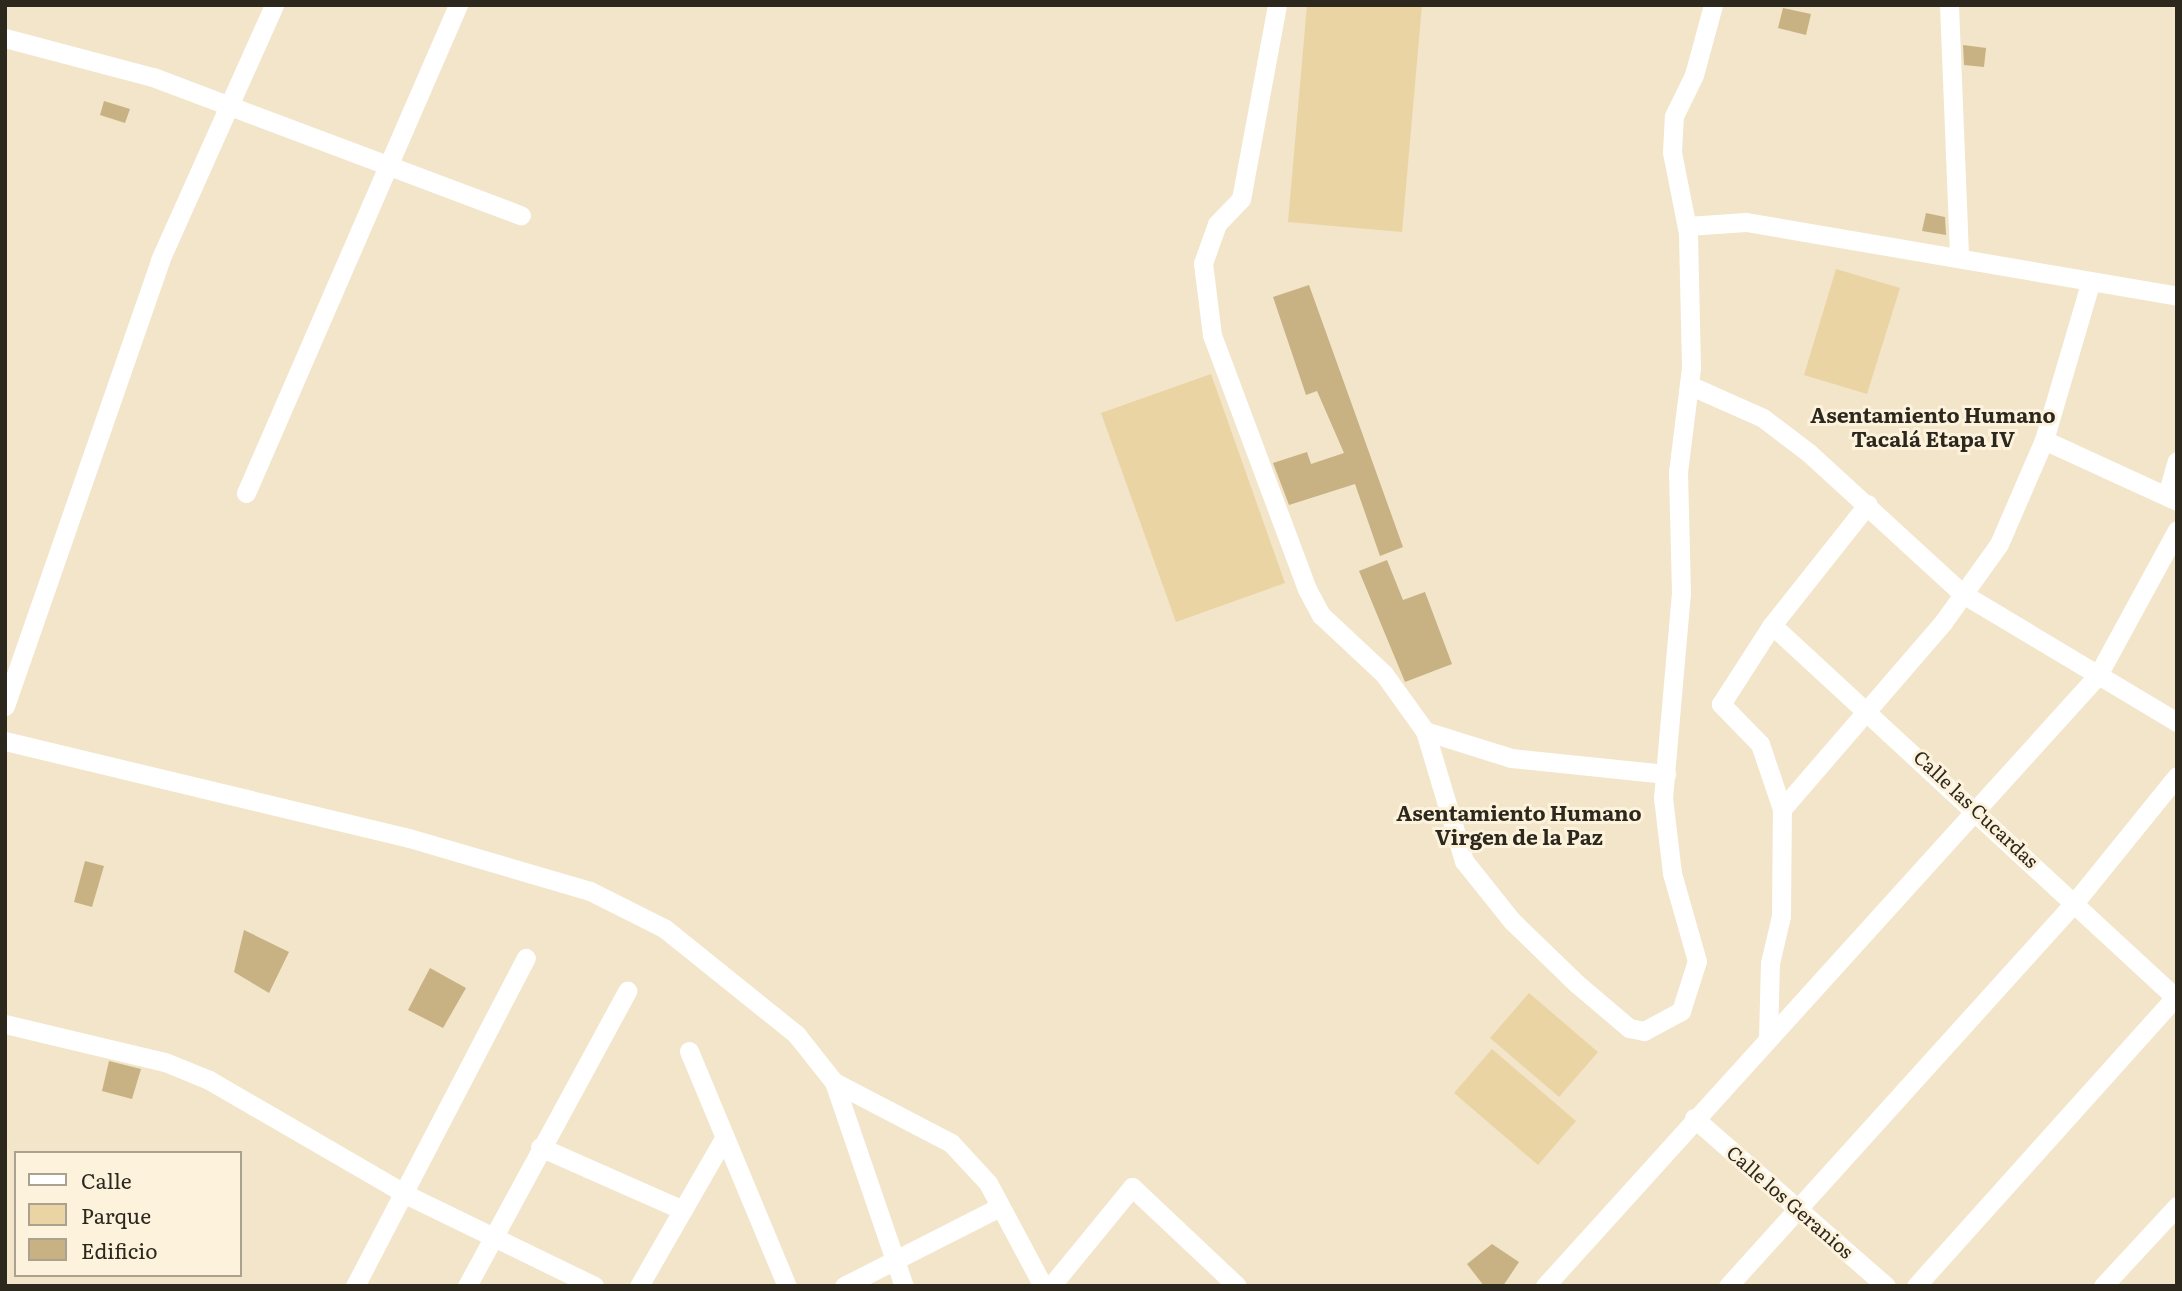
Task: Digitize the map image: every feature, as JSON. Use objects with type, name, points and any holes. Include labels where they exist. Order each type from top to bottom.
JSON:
[{"type":"street","points":[[5,706],[160,260],[274,5]]},
{"type":"street","points":[[246,493],[458,5]]},
{"type":"street","points":[[1277,5],[1241,200],[1217,224],[1203,263],[1202,291],[1212,335],[1307,589],[1321,615],[1384,674],[1424,731],[1464,861],[1478,882],[1576,983],[1629,1028],[1644,1031],[1682,1011],[1697,961],[1672,873],[1666,774],[1681,594],[1678,472],[1689,384],[1687,226],[1672,152],[1674,116],[1694,75],[1713,5]]},
{"type":"street","points":[[1948,5],[1959,257]]},
{"type":"street","points":[[5,38],[153,77],[228,110],[391,164],[520,215]]},
{"type":"street","points":[[1687,226],[1746,222],[1959,257],[2090,284],[2177,296]]},
{"type":"street","points":[[1782,809],[1870,710],[1964,594],[1999,544],[2045,440],[2090,284]]},
{"type":"street","points":[[1689,384],[1763,418],[1868,504],[1964,594],[2177,723]]},
{"type":"street","points":[[2045,440],[2172,498],[2177,461]]},
{"type":"street","points":[[1768,1038],[1770,964],[1781,916],[1782,809],[1760,744],[1721,704],[1772,625],[1868,504]]},
{"type":"street","points":[[1545,1286],[2098,675],[2177,530]]},
{"type":"street","name":"Calle las Cucardas","points":[[1772,625],[1976,807],[2176,997]]},
{"type":"street","points":[[1424,731],[1511,758],[1666,774]]},
{"type":"street","points":[[5,741],[409,838],[590,891],[689,946],[796,1034],[834,1082],[904,1286]]},
{"type":"street","points":[[1728,1286],[2075,902],[2177,776]]},
{"type":"street","points":[[355,1286],[407,1195],[526,958]]},
{"type":"street","points":[[467,1286],[540,1147],[627,991]]},
{"type":"street","points":[[1916,1286],[2176,997]]},
{"type":"street","points":[[5,1024],[165,1062],[209,1080],[407,1195],[494,1235],[594,1286]]},
{"type":"street","points":[[690,1051],[723,1140],[787,1286]]},
{"type":"street","points":[[834,1082],[951,1143],[1000,1207],[1043,1286]]},
{"type":"street","name":"Calle los Geranios","points":[[1695,1118],[1886,1286]]},
{"type":"street","points":[[639,1286],[723,1140]]},
{"type":"street","points":[[540,1147],[682,1210]]},
{"type":"street","points":[[1051,1286],[1132,1187],[1237,1286]]},
{"type":"street","points":[[2103,1286],[2177,1206]]},
{"type":"street","points":[[844,1286],[894,1257],[1000,1207]]},
{"type":"green space","points":[[1307,5],[1422,5],[1402,232],[1288,222]]},
{"type":"green space","points":[[1836,269],[1900,288],[1867,394],[1804,375]]},
{"type":"green space","points":[[1211,374],[1285,583],[1176,622],[1101,413]]},
{"type":"green space","points":[[1529,993],[1598,1052],[1559,1097],[1490,1038]]},
{"type":"green space","points":[[1492,1049],[1576,1121],[1538,1165],[1454,1093]]},
{"type":"building","points":[[1783,8],[1811,14],[1806,35],[1778,28]]},
{"type":"building","points":[[1963,45],[1986,48],[1984,67],[1964,65]]},
{"type":"building","points":[[104,101],[130,109],[125,123],[100,115]]},
{"type":"building","points":[[1926,213],[1945,217],[1946,235],[1922,231]]},
{"type":"building","points":[[1309,285],[1403,547],[1380,556],[1355,484],[1289,505],[1273,463],[1307,452],[1311,464],[1344,453],[1317,391],[1306,395],[1273,297]]},
{"type":"building","points":[[1387,560],[1403,600],[1425,592],[1452,664],[1405,682],[1359,571]]},
{"type":"building","points":[[85,861],[104,866],[92,907],[74,902]]},
{"type":"building","points":[[244,930],[289,952],[269,993],[234,972]]},
{"type":"building","points":[[430,968],[466,988],[443,1028],[408,1010]]},
{"type":"building","points":[[109,1061],[141,1069],[132,1099],[102,1091]]},
{"type":"building","points":[[1492,1244],[1519,1262],[1503,1286],[1484,1286],[1467,1264]]},
{"type":"district","name":"Asentamiento Humano Tacalá Etapa IV","points":[[1933,426]]},
{"type":"district","name":"Asentamiento Humano Virgen de la Paz","points":[[1519,824]]}]
